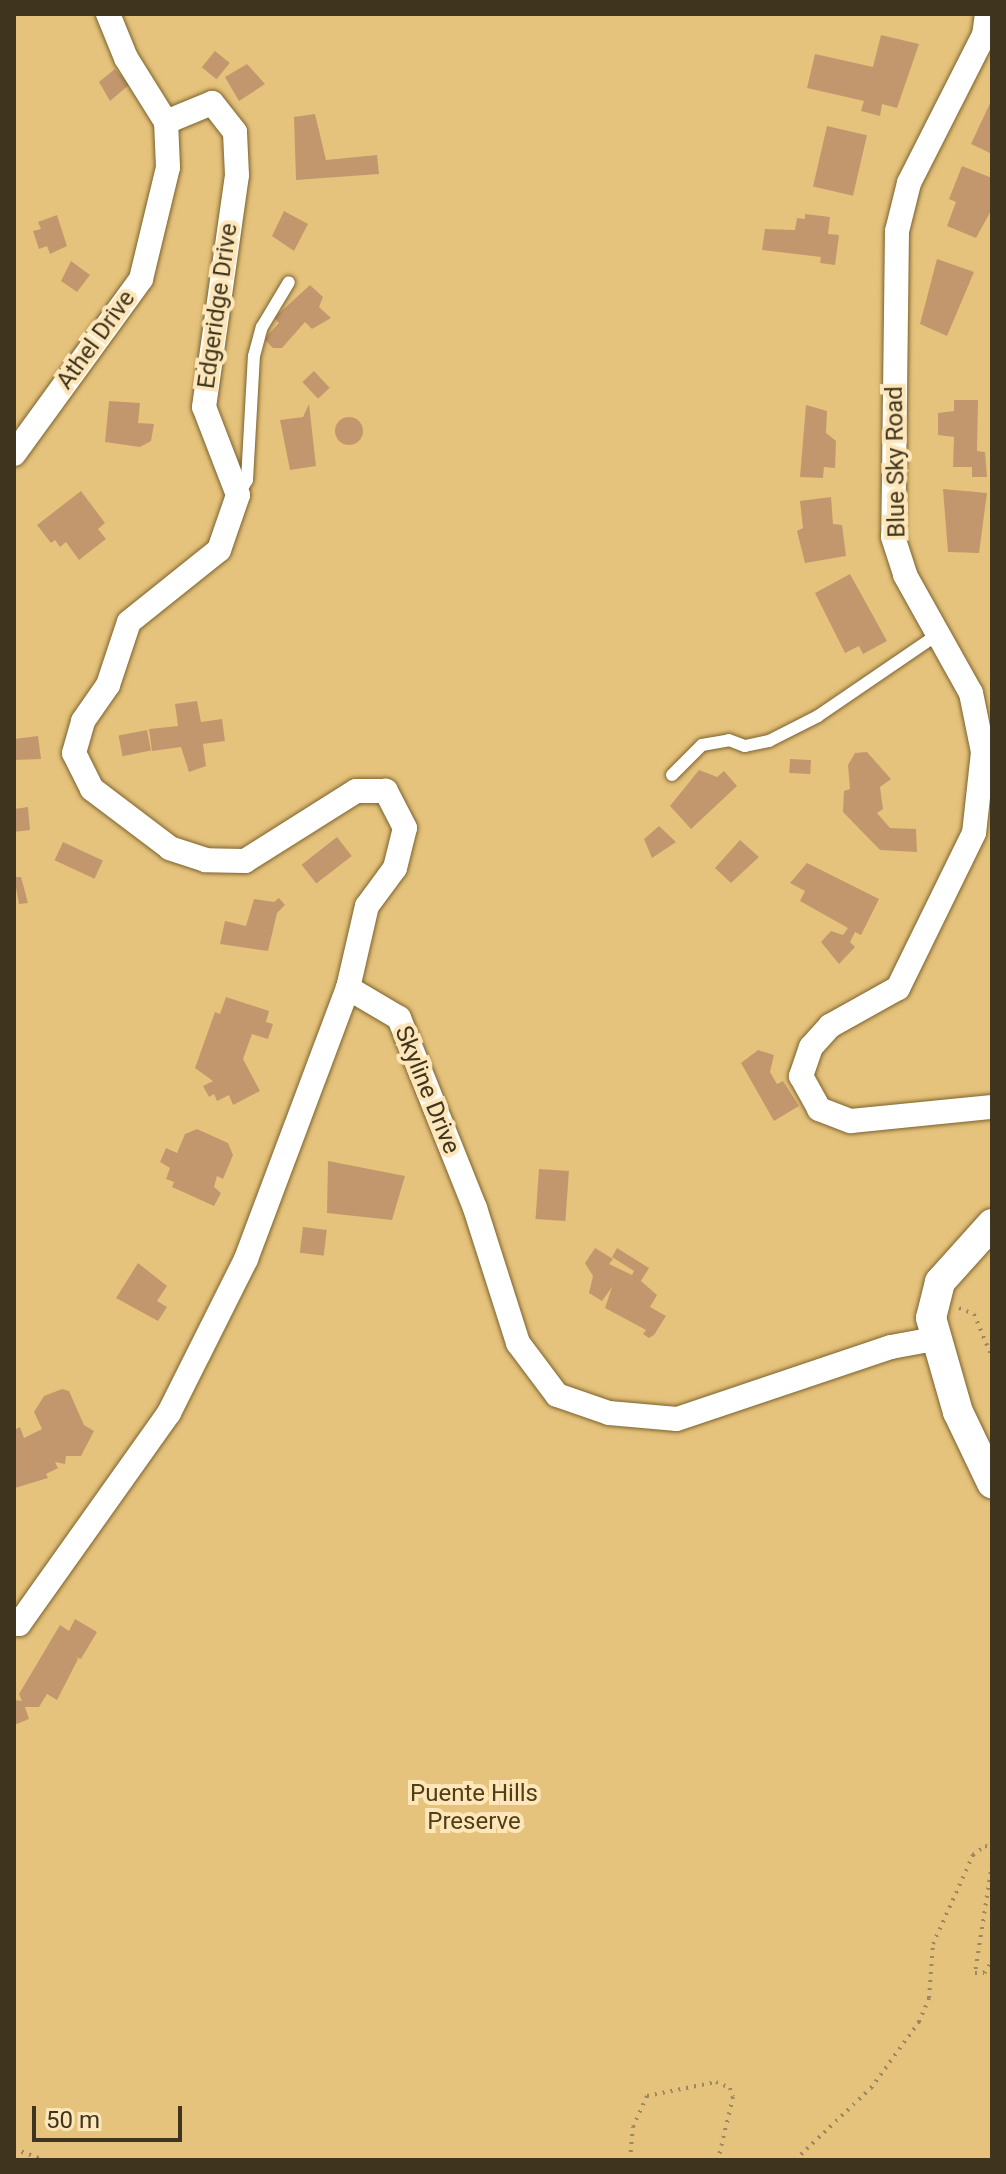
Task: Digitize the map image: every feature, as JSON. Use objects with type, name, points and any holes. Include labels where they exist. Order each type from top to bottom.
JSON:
[{"type":"street","points":[[108,14],[126,58],[166,122]]},
{"type":"street","name":"Blue Sky Road","points":[[987,14],[984,35],[909,183],[897,231],[893,537],[905,575],[971,693],[983,752],[974,833],[898,988],[830,1026],[811,1047],[801,1076],[809,1097],[819,1109],[851,1121],[992,1107]]},
{"type":"street","name":"Edgeridge Drive","points":[[166,122],[212,103],[235,132],[237,175],[204,407],[238,495]]},
{"type":"street","name":"Athel Drive","points":[[14,454],[141,279],[168,167],[166,122]]},
{"type":"street","points":[[16,1626],[169,1413],[246,1259],[348,988],[367,906],[395,868],[405,828],[386,791],[356,791],[245,861],[206,860],[170,848],[92,789],[74,753],[83,721],[108,685],[129,622],[219,550],[238,495]]},
{"type":"street","name":"Skyline Drive","points":[[348,988],[399,1018],[475,1208],[518,1343],[557,1395],[609,1413],[677,1419],[891,1347],[934,1339]]},
{"type":"street","points":[[992,1224],[952,1264],[934,1298],[934,1339],[958,1412],[992,1483]]},
{"type":"lane","points":[[238,495],[247,480],[254,356],[262,327],[289,282]]},
{"type":"lane","points":[[672,775],[702,745],[729,740],[745,746],[769,741],[818,716],[938,634]]},
{"type":"path","points":[[934,1298],[974,1314],[992,1357]]},
{"type":"path","points":[[795,2160],[871,2088],[919,2022],[929,1998],[933,1944],[973,1855],[985,1846],[992,1848]]},
{"type":"path","points":[[992,1864],[975,1973],[984,1973],[992,1962]]},
{"type":"path","points":[[630,2160],[633,2127],[647,2096],[716,2082],[730,2088],[733,2097],[718,2160]]},
{"type":"path","points":[[14,2149],[44,2160]]},
{"type":"green space","name":"Puente Hills Preserve","points":[[14,14],[992,14],[992,2160],[14,2160]]},
{"type":"building","points":[[881,35],[919,44],[897,108],[882,104],[880,116],[861,111],[864,101],[807,88],[815,54],[873,67]]},
{"type":"building","points":[[215,51],[230,63],[217,79],[202,67]]},
{"type":"building","points":[[247,64],[265,84],[239,101],[225,77]]},
{"type":"building","points":[[115,69],[129,85],[110,101],[99,82]]},
{"type":"building","points":[[992,99],[992,154],[971,144]]},
{"type":"building","points":[[315,114],[326,160],[377,155],[379,174],[296,180],[294,117]]},
{"type":"building","points":[[827,126],[867,135],[853,196],[813,186]]},
{"type":"building","points":[[962,166],[992,178],[992,209],[976,238],[947,226],[956,202],[949,199]]},
{"type":"building","points":[[284,211],[308,224],[294,251],[272,236]]},
{"type":"building","points":[[805,214],[830,217],[828,234],[839,235],[835,265],[820,263],[821,257],[762,250],[765,229],[795,230],[797,218],[805,219]]},
{"type":"building","points":[[57,215],[67,246],[50,254],[47,246],[39,249],[33,231],[41,229],[38,222]]},
{"type":"building","points":[[937,259],[974,272],[947,336],[920,324]]},
{"type":"building","points":[[71,261],[90,275],[77,292],[61,281]]},
{"type":"building","points":[[310,285],[323,297],[319,307],[331,318],[312,329],[305,322],[282,348],[273,348],[264,339],[279,323],[274,318]]},
{"type":"building","points":[[314,371],[330,388],[318,399],[302,382]]},
{"type":"building","points":[[954,400],[978,400],[977,451],[985,452],[987,477],[972,477],[972,467],[953,467],[954,437],[938,435],[938,413],[954,411]]},
{"type":"building","points":[[109,401],[140,403],[138,423],[154,424],[151,441],[140,447],[105,442]]},
{"type":"building","points":[[309,404],[316,466],[290,470],[280,420],[303,417]]},
{"type":"building","points":[[806,405],[827,411],[826,433],[836,441],[835,468],[824,467],[823,478],[800,477]]},
{"type":"building","points":[[349,417],[359,421],[363,431],[359,441],[349,445],[339,441],[335,431],[339,421]]},
{"type":"building","points":[[943,489],[987,493],[979,553],[948,552]]},
{"type":"building","points":[[81,491],[105,523],[98,529],[106,539],[79,560],[66,542],[60,547],[55,540],[51,543],[37,525]]},
{"type":"building","points":[[831,497],[833,524],[842,525],[846,556],[805,563],[797,531],[803,528],[800,501]]},
{"type":"building","points":[[850,574],[887,641],[863,654],[859,646],[845,653],[815,593]]},
{"type":"building","points":[[197,701],[201,722],[222,719],[225,741],[203,744],[206,766],[189,772],[181,747],[152,751],[149,729],[178,726],[175,704]]},
{"type":"building","points":[[147,730],[151,751],[123,756],[119,736]]},
{"type":"building","points":[[38,736],[41,759],[14,760],[14,739]]},
{"type":"building","points":[[867,752],[891,779],[880,787],[883,809],[877,813],[890,828],[916,829],[917,852],[880,850],[843,812],[844,791],[850,789],[848,765],[855,753]]},
{"type":"building","points":[[790,759],[811,760],[810,774],[789,773]]},
{"type":"building","points":[[699,770],[717,777],[724,771],[737,786],[691,829],[670,806]]},
{"type":"building","points":[[28,807],[30,830],[14,832],[14,809]]},
{"type":"building","points":[[659,826],[676,842],[652,858],[644,839]]},
{"type":"building","points":[[337,837],[352,856],[316,884],[302,865]]},
{"type":"building","points":[[740,840],[759,857],[731,883],[715,868]]},
{"type":"building","points":[[63,842],[103,861],[94,879],[55,860]]},
{"type":"building","points":[[807,863],[879,899],[861,935],[855,932],[850,942],[855,947],[839,964],[821,942],[831,931],[843,935],[848,928],[800,901],[805,891],[790,883]]},
{"type":"building","points":[[14,877],[21,877],[28,903],[19,904]]},
{"type":"building","points":[[279,898],[285,905],[277,913],[268,951],[220,944],[225,921],[246,926],[254,899],[274,902]]},
{"type":"building","points":[[226,997],[269,1011],[266,1022],[273,1024],[268,1039],[252,1034],[243,1059],[260,1091],[233,1105],[229,1095],[217,1101],[214,1094],[209,1097],[203,1086],[213,1081],[195,1068],[215,1012],[220,1014]]},
{"type":"building","points":[[758,1050],[774,1055],[770,1072],[777,1084],[783,1081],[799,1106],[774,1121],[741,1063]]},
{"type":"building","points":[[197,1129],[228,1143],[233,1155],[223,1179],[217,1176],[214,1187],[221,1193],[214,1206],[172,1187],[174,1182],[166,1179],[170,1168],[160,1162],[166,1148],[177,1153],[185,1134]]},
{"type":"building","points":[[328,1161],[405,1176],[392,1220],[327,1213]]},
{"type":"building","points":[[539,1169],[569,1171],[565,1221],[536,1219]]},
{"type":"building","points":[[303,1227],[327,1230],[324,1256],[300,1253]]},
{"type":"building","points":[[595,1248],[613,1259],[609,1264],[632,1275],[634,1271],[612,1257],[617,1248],[649,1268],[641,1281],[657,1295],[650,1307],[666,1316],[654,1335],[649,1338],[643,1334],[646,1330],[605,1308],[612,1287],[602,1301],[589,1293],[593,1276],[585,1263]]},
{"type":"building","points":[[138,1263],[167,1286],[157,1301],[167,1307],[158,1321],[116,1298]]},
{"type":"building","points":[[62,1389],[69,1391],[84,1425],[94,1431],[81,1456],[66,1456],[65,1464],[55,1462],[58,1468],[46,1474],[48,1478],[15,1488],[14,1430],[20,1427],[24,1438],[42,1429],[34,1412],[44,1396]]},
{"type":"building","points":[[75,1619],[97,1632],[81,1659],[75,1657],[78,1659],[57,1700],[47,1694],[39,1707],[25,1707],[29,1719],[14,1725],[14,1700],[22,1701],[19,1694],[60,1625],[69,1631]]}]
